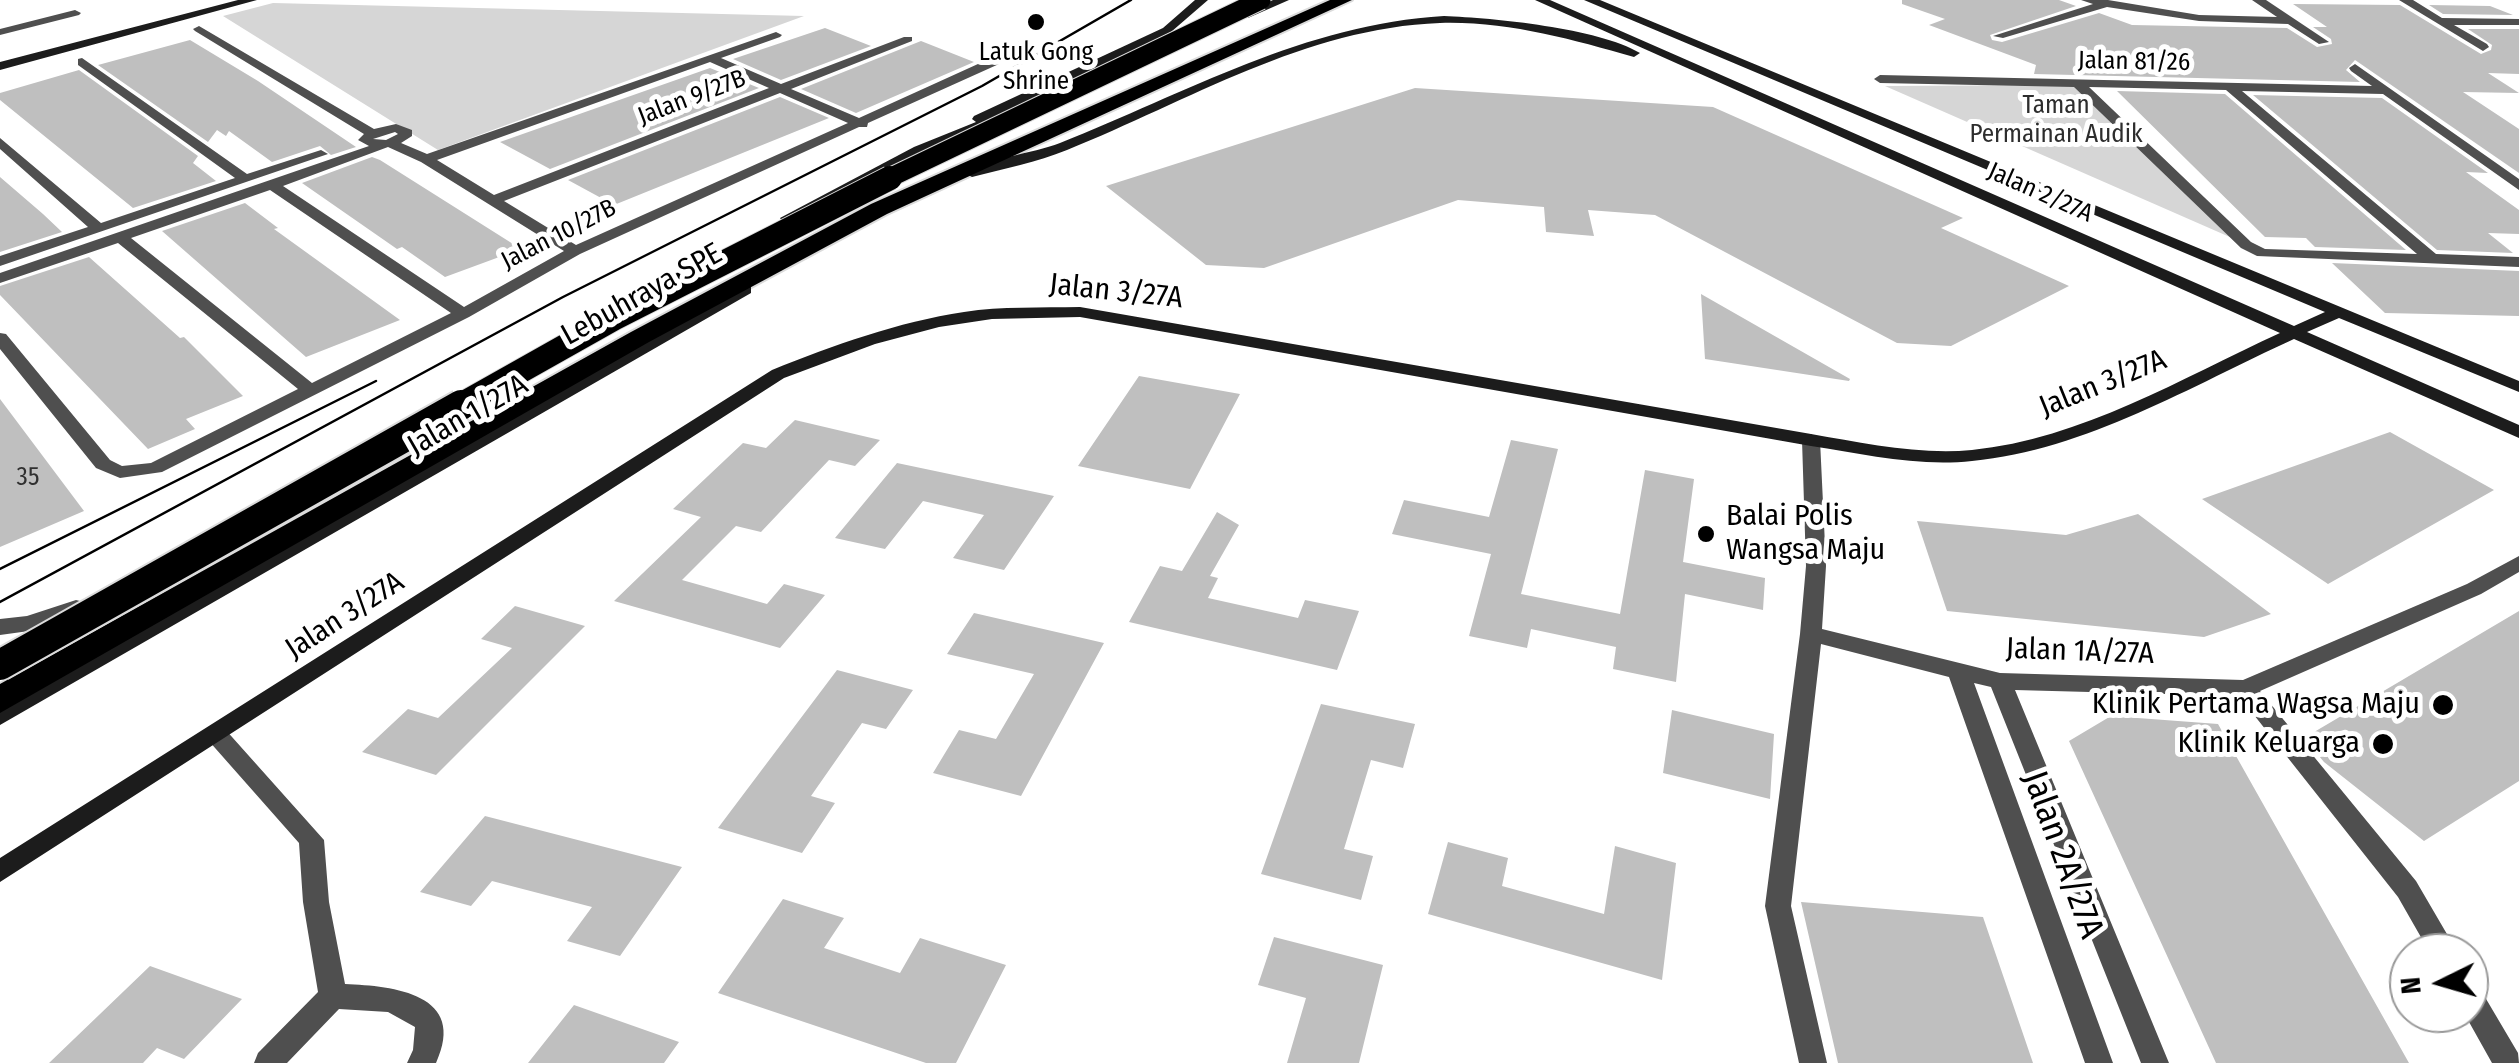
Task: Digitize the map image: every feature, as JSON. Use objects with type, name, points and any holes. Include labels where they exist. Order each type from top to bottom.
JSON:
[{"type":"highway","name":"Lebuhraya SPE","points":[[0,665],[616,318],[845,199],[1261,0]]},
{"type":"highway","name":"Lebuhraya SPE","points":[[0,702],[640,337],[879,209],[1344,0]]},
{"type":"main road","points":[[0,52],[198,0]]},
{"type":"main road","points":[[0,66],[251,0]]},
{"type":"main road","points":[[920,150],[1167,30],[1202,0]]},
{"type":"main road","name":"Jalan 1/27A","points":[[0,648],[633,300],[920,150],[1282,0]]},
{"type":"main road","name":"Jalan 1/27A","points":[[0,716],[798,260],[972,174],[1352,0]]},
{"type":"main road","name":"Jalan 2/27A","points":[[1541,0],[2519,432]]},
{"type":"main road","name":"Jalan 2/27A","points":[[1590,0],[2190,250],[2216,268],[2334,314]]},
{"type":"main road","points":[[972,174],[1058,150],[1141,111],[1331,36],[1383,25],[1476,21],[1525,25],[1576,35],[1713,76]]},
{"type":"main road","name":"Jalan 3/27A","points":[[0,870],[778,374],[840,348],[966,317],[1080,312],[1811,440],[1917,455],[1970,456],[2082,430],[2334,314]]},
{"type":"main road","points":[[2334,314],[2519,387]]},
{"type":"street","points":[[2087,0],[2199,18],[2294,21]]},
{"type":"street","points":[[2258,0],[2323,42]]},
{"type":"street","points":[[2405,0],[2483,48]]},
{"type":"street","points":[[1999,36],[2105,4]]},
{"type":"street","points":[[0,32],[76,12]]},
{"type":"street","points":[[2440,21],[2519,22]]},
{"type":"street","points":[[200,29],[576,251]]},
{"type":"street","points":[[426,160],[776,35]]},
{"type":"street","name":"Jalan 9/27B","points":[[493,200],[908,39]]},
{"type":"street","name":"Jalan 10/27B","points":[[0,338],[103,464],[120,472],[154,468],[463,314],[576,251],[862,124],[1015,52],[1022,44]]},
{"type":"street","points":[[710,58],[862,124]]},
{"type":"street","points":[[82,62],[245,179]]},
{"type":"street","points":[[2355,68],[2519,186]]},
{"type":"street","name":"Jalan 81/26","points":[[1880,79],[2386,90]]},
{"type":"street","points":[[2076,83],[2246,245],[2262,253],[2519,262]]},
{"type":"street","points":[[2229,86],[2432,259]]},
{"type":"street","points":[[0,261],[382,138]]},
{"type":"street","points":[[0,278],[272,185],[382,138]]},
{"type":"street","points":[[0,142],[98,228]]},
{"type":"street","points":[[272,185],[463,314]]},
{"type":"street","points":[[120,237],[310,390]]},
{"type":"street","points":[[1811,440],[1816,566],[1778,906],[1814,1063]]},
{"type":"street","name":"Jalan 1A/27A","points":[[1811,634],[2000,681],[2246,688],[2474,588],[2519,564]]},
{"type":"street","points":[[0,627],[76,607]]},
{"type":"street","name":"Jalan 2A/27A","points":[[1958,672],[2099,1063]]},
{"type":"street","name":"Jalan 2A/27A","points":[[2000,681],[2155,1063]]},
{"type":"street","points":[[2246,688],[2407,889],[2432,933]]},
{"type":"street","points":[[216,734],[310,840],[316,902],[333,996]]},
{"type":"street","points":[[268,1063],[333,996],[392,999],[430,1020],[427,1052],[421,1063]]},
{"type":"street","points":[[2489,1030],[2508,1063]]},
{"type":"green space","points":[[273,3],[804,16],[438,150],[223,16]]},
{"type":"green space","name":"Taman Permainan Audik","points":[[2073,85],[2232,238],[1885,86]]},
{"type":"building","points":[[1902,0],[2059,0],[2076,6],[1990,35],[1992,40],[2002,42],[2099,13],[2132,25],[2287,28],[2317,47],[2332,44],[2331,39],[2313,27],[2327,27],[2293,4],[2400,5],[2481,54],[2491,50],[2492,45],[2468,29],[2519,29],[2519,74],[2488,73],[2519,93],[2463,92],[2519,129],[2519,173],[2355,60],[2346,70],[2360,82],[2034,74],[2036,65],[1929,25],[1945,19],[1902,4]]},
{"type":"building","points":[[2429,5],[2490,6],[2513,15],[2443,14]]},
{"type":"building","points":[[825,28],[871,46],[781,80],[733,59]]},
{"type":"building","points":[[190,40],[356,147],[331,155],[320,146],[272,162],[229,131],[226,136],[217,130],[208,142],[98,65]]},
{"type":"building","points":[[921,41],[974,62],[856,113],[801,89]]},
{"type":"building","points":[[710,68],[759,88],[550,169],[500,142]]},
{"type":"building","points":[[79,70],[198,156],[193,163],[216,181],[133,208],[0,100],[0,93]]},
{"type":"building","points":[[1415,88],[1713,107],[1963,218],[1941,228],[2069,286],[1951,346],[1897,343],[1655,215],[1588,210],[1594,236],[1546,232],[1544,207],[1458,200],[1264,268],[1206,265],[1106,186]]},
{"type":"building","points":[[2117,91],[2225,94],[2406,250],[2315,247],[2306,238],[2265,237]]},
{"type":"building","points":[[2253,95],[2382,98],[2488,173],[2466,172],[2519,210],[2519,234],[2488,233],[2513,253],[2437,250]]},
{"type":"building","points":[[780,97],[829,118],[614,205],[568,180]]},
{"type":"building","points":[[372,157],[521,249],[445,277],[302,183]]},
{"type":"building","points":[[0,177],[43,214],[62,232],[0,252]]},
{"type":"building","points":[[245,203],[278,228],[274,229],[400,320],[306,357],[162,231]]},
{"type":"building","points":[[89,257],[180,338],[184,337],[243,396],[186,419],[195,429],[148,449],[0,295],[0,286]]},
{"type":"building","points":[[2332,263],[2519,271],[2519,316],[2385,313]]},
{"type":"building","points":[[1701,294],[1850,379],[1849,381],[1705,359]]},
{"type":"building","points":[[1139,376],[1240,394],[1190,489],[1078,466]]},
{"type":"building","points":[[0,399],[84,511],[0,547]]},
{"type":"building","points":[[795,420],[880,440],[855,466],[829,460],[761,532],[736,526],[682,580],[767,604],[784,584],[825,595],[780,648],[614,601],[701,517],[673,509],[743,443],[766,448]]},
{"type":"building","points":[[2390,432],[2494,490],[2328,584],[2202,499]]},
{"type":"building","points":[[1511,440],[1558,449],[1521,594],[1620,614],[1645,470],[1694,479],[1683,562],[1765,578],[1763,610],[1685,594],[1676,682],[1613,669],[1616,647],[1531,629],[1527,648],[1469,636],[1491,554],[1392,534],[1404,500],[1489,517]]},
{"type":"building","points":[[897,463],[1054,496],[1004,570],[953,558],[984,515],[923,501],[885,549],[835,538]]},
{"type":"building","points":[[1217,512],[1239,525],[1210,576],[1218,578],[1208,598],[1298,618],[1305,600],[1359,611],[1337,670],[1129,622],[1160,566],[1182,571]]},
{"type":"building","points":[[2138,514],[2271,614],[2204,637],[1947,611],[1917,521],[2066,535]]},
{"type":"building","points":[[515,606],[585,626],[436,775],[362,752],[408,709],[438,718],[512,648],[481,639]]},
{"type":"building","points":[[2519,611],[2519,781],[2424,841],[2324,762],[2304,738]]},
{"type":"building","points":[[974,613],[1104,643],[1021,796],[933,773],[959,730],[996,739],[1034,674],[947,654]]},
{"type":"building","points":[[837,670],[913,690],[886,729],[862,723],[811,796],[835,803],[802,853],[718,828]]},
{"type":"building","points":[[1321,704],[1415,724],[1403,768],[1371,760],[1344,849],[1373,856],[1361,900],[1261,874]]},
{"type":"building","points":[[1672,710],[1774,734],[1770,799],[1663,773]]},
{"type":"building","points":[[2111,716],[2218,724],[2409,1063],[2216,1063],[2069,741]]},
{"type":"building","points":[[485,816],[682,867],[620,956],[567,941],[592,907],[492,881],[471,906],[420,892]]},
{"type":"building","points":[[1448,842],[1508,858],[1502,886],[1604,914],[1615,846],[1676,863],[1662,980],[1428,914]]},
{"type":"building","points":[[783,899],[844,918],[824,948],[900,973],[920,938],[1006,965],[956,1063],[926,1063],[718,993]]},
{"type":"building","points":[[1801,902],[1983,917],[2033,1063],[1838,1063]]},
{"type":"building","points":[[1274,937],[1383,965],[1359,1063],[1287,1063],[1306,998],[1258,985]]},
{"type":"building","points":[[150,966],[242,999],[184,1059],[157,1048],[143,1063],[49,1063]]},
{"type":"building","points":[[574,1005],[679,1042],[664,1063],[528,1063]]},
{"type":"tram line","points":[[0,602],[563,297],[982,86],[1131,0]]},
{"type":"tram line","points":[[0,569],[376,381]]},
{"type":"place","name":"Latuk Gong Shrine","points":[[1036,22]]},
{"type":"place","name":"Balai Polis Wangsa Maju","points":[[1706,534]]},
{"type":"place","name":"Klinik Pertama Wagsa Maju","points":[[2443,705]]},
{"type":"place","name":"Klinik Keluarga","points":[[2383,744]]}]
